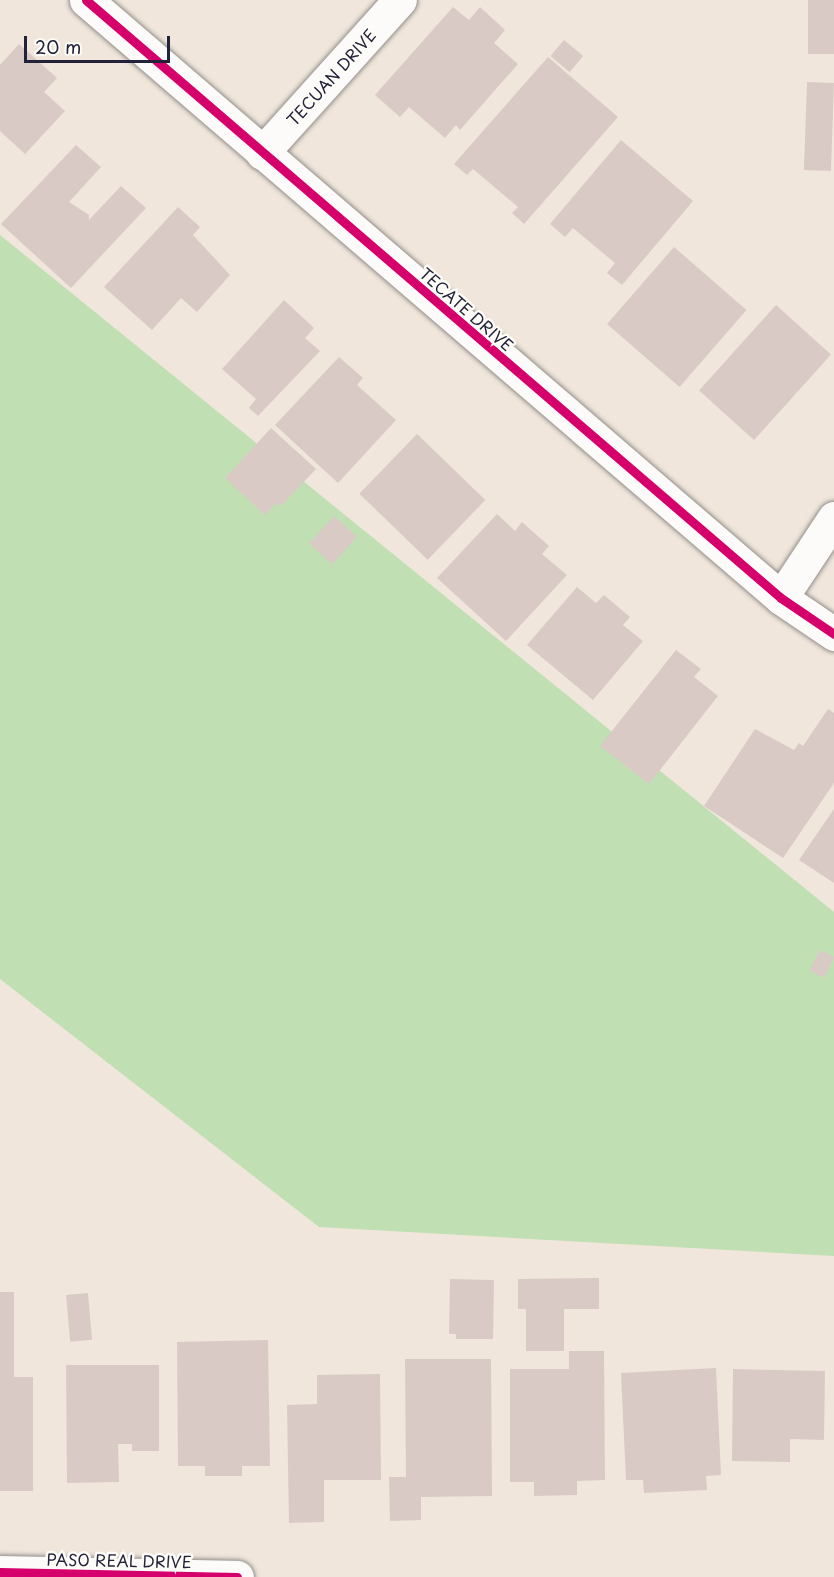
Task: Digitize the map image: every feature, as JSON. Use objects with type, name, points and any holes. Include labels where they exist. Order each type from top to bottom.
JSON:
[{"type":"street","name":"TECATE DRIVE","points":[[86,0],[781,598],[834,634]]},
{"type":"street","name":"TECUAN DRIVE","points":[[262,153],[400,0]]},
{"type":"street","points":[[781,598],[834,518]]},
{"type":"street","name":"PASO REAL DRIVE","points":[[0,1572],[237,1577]]},
{"type":"green space","points":[[0,235],[834,912],[834,1256],[319,1227],[0,979]]},
{"type":"building","points":[[808,0],[834,0],[834,54],[808,54]]},
{"type":"building","points":[[453,7],[469,20],[480,7],[505,30],[494,43],[518,64],[460,130],[456,125],[445,138],[409,107],[400,117],[375,95]]},
{"type":"building","points":[[564,40],[583,56],[570,72],[551,56]]},
{"type":"building","points":[[19,44],[57,78],[44,92],[65,111],[25,154],[0,131],[0,65]]},
{"type":"building","points":[[548,57],[618,117],[524,224],[512,213],[518,207],[473,169],[467,175],[454,164]]},
{"type":"building","points":[[807,82],[834,83],[831,171],[804,170]]},
{"type":"building","points":[[621,140],[693,201],[622,285],[607,273],[615,263],[573,228],[565,237],[550,224]]},
{"type":"building","points":[[76,145],[101,167],[69,202],[89,215],[89,220],[121,186],[146,208],[71,288],[1,224]]},
{"type":"building","points":[[178,207],[200,227],[193,235],[230,275],[197,312],[181,298],[152,330],[104,287]]},
{"type":"building","points":[[674,247],[746,310],[680,387],[607,324]]},
{"type":"building","points":[[284,300],[314,328],[305,338],[320,351],[258,416],[249,408],[256,399],[222,369]]},
{"type":"building","points":[[776,305],[831,355],[754,440],[699,390]]},
{"type":"building","points":[[339,357],[363,378],[357,385],[396,420],[338,483],[275,425]]},
{"type":"building","points":[[271,428],[316,469],[281,506],[277,503],[265,515],[225,478]]},
{"type":"building","points":[[417,434],[485,500],[428,560],[359,494]]},
{"type":"building","points":[[497,514],[515,531],[522,522],[549,546],[542,554],[567,575],[506,641],[437,578]]},
{"type":"building","points":[[334,516],[357,537],[332,564],[309,543]]},
{"type":"building","points":[[577,587],[596,603],[604,595],[630,617],[623,625],[643,641],[593,700],[527,645]]},
{"type":"building","points":[[676,650],[701,669],[694,677],[718,696],[649,784],[600,746]]},
{"type":"building","points":[[828,709],[834,713],[834,783],[783,858],[704,806],[755,729],[794,750],[799,743],[803,746]]},
{"type":"building","points":[[834,809],[834,883],[799,860]]},
{"type":"building","points":[[820,950],[834,957],[824,978],[810,970]]},
{"type":"building","points":[[599,1278],[599,1309],[564,1309],[564,1351],[526,1351],[526,1309],[518,1309],[518,1279]]},
{"type":"building","points":[[450,1279],[494,1280],[493,1339],[456,1339],[456,1334],[449,1334]]},
{"type":"building","points":[[0,1292],[14,1292],[14,1377],[33,1377],[33,1491],[0,1491]]},
{"type":"building","points":[[88,1293],[92,1340],[70,1342],[66,1295]]},
{"type":"building","points":[[268,1340],[270,1466],[242,1466],[242,1476],[205,1476],[205,1466],[178,1466],[177,1342]]},
{"type":"building","points":[[569,1351],[604,1351],[605,1480],[577,1481],[577,1495],[534,1496],[534,1482],[510,1482],[510,1369],[569,1369]]},
{"type":"building","points":[[405,1359],[491,1359],[492,1496],[421,1497],[421,1520],[390,1521],[389,1477],[406,1477]]},
{"type":"building","points":[[66,1365],[159,1365],[159,1451],[132,1451],[132,1444],[118,1444],[119,1482],[67,1483]]},
{"type":"building","points":[[716,1368],[721,1475],[706,1476],[707,1490],[644,1493],[643,1480],[626,1480],[621,1373]]},
{"type":"building","points":[[733,1369],[825,1371],[824,1440],[790,1439],[790,1462],[732,1461]]},
{"type":"building","points":[[380,1374],[381,1480],[324,1480],[324,1522],[289,1523],[287,1405],[317,1404],[317,1375]]},
{"type":"cycle path","points":[[86,0],[781,598],[834,634]]},
{"type":"cycle path","points":[[0,1572],[237,1577]]}]
